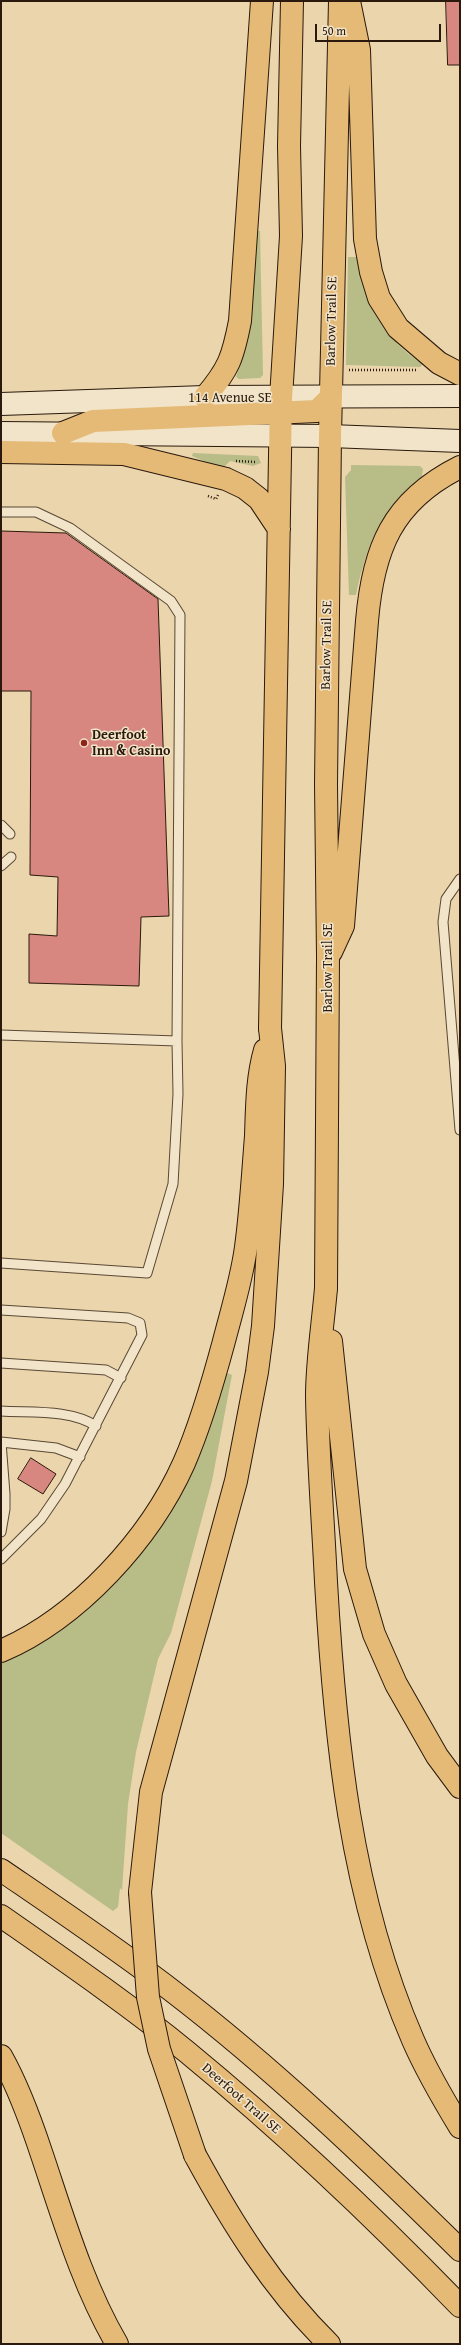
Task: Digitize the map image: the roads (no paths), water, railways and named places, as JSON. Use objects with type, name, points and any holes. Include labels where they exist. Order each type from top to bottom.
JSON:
[{"type":"main road","points":[[205,397],[225,372],[233,358],[240,322],[262,1]]},
{"type":"main road","points":[[292,1],[290,146],[291,236],[280,436],[270,1028],[274,1066],[272,1184],[263,1326],[257,1372],[236,1481],[151,1792],[140,1892],[146,1983],[157,2042],[195,2155],[224,2209],[248,2246],[304,2320],[329,2344]]},
{"type":"main road","name":"Barlow Trail SE","points":[[326,1288],[328,957],[326,784],[330,398],[340,1]]},
{"type":"main road","points":[[349,1],[359,50],[365,238],[371,272],[379,298],[398,328],[439,363],[460,374]]},
{"type":"main road","points":[[64,433],[93,421],[281,406],[317,411],[330,398],[460,396]]},
{"type":"main road","name":"114 Avenue SE","points":[[1,404],[205,397],[281,406]]},
{"type":"main road","points":[[1,433],[330,436],[460,441]]},
{"type":"main road","points":[[1,452],[124,454],[226,480],[246,488],[259,499],[279,529]]},
{"type":"main road","points":[[328,957],[343,926],[367,621],[370,590],[376,562],[398,517],[436,479],[460,467]]},
{"type":"main road","points":[[1,1651],[15,1645],[70,1610],[94,1588],[140,1536],[166,1498],[184,1464],[216,1370],[246,1249],[253,1183],[259,1070],[270,1028]]},
{"type":"main road","points":[[326,1288],[355,1569],[374,1634],[396,1684],[437,1756],[460,1787]]},
{"type":"main road","points":[[326,1288],[317,1394],[324,1546],[337,1722],[355,1854],[378,1946],[392,1988],[413,2041],[460,2127]]},
{"type":"main road","points":[[1,1870],[91,1932],[171,1990],[217,2027],[289,2088],[340,2134],[460,2250]]},
{"type":"main road","name":"Deerfoot Trail SE","points":[[1,1916],[69,1963],[187,2052],[363,2208],[460,2306]]},
{"type":"main road","points":[[1,2056],[10,2072],[34,2131],[85,2280],[99,2313],[117,2344]]},
{"type":"lane","points":[[1,512],[36,512],[70,528],[171,601],[180,615],[176,1041],[178,1101],[173,1184],[147,1273],[1,1263]]},
{"type":"lane","points":[[1,825],[10,834]]},
{"type":"lane","points":[[1,866],[11,857]]},
{"type":"lane","points":[[460,879],[446,899],[443,922],[458,1085],[460,1130]]},
{"type":"lane","points":[[1,1034],[176,1041]]},
{"type":"lane","points":[[1,1310],[128,1318],[140,1323],[142,1335],[65,1484],[41,1519],[1,1559]]},
{"type":"lane","points":[[1,1363],[106,1370],[121,1378]]},
{"type":"lane","points":[[1,1411],[69,1415],[85,1418],[96,1426]]},
{"type":"lane","points":[[1,1532],[5,1509],[1,1442],[56,1448],[70,1451],[80,1457]]},
{"type":"place","name":"Deerfoot Inn & Casino","points":[[84,743]]}]
